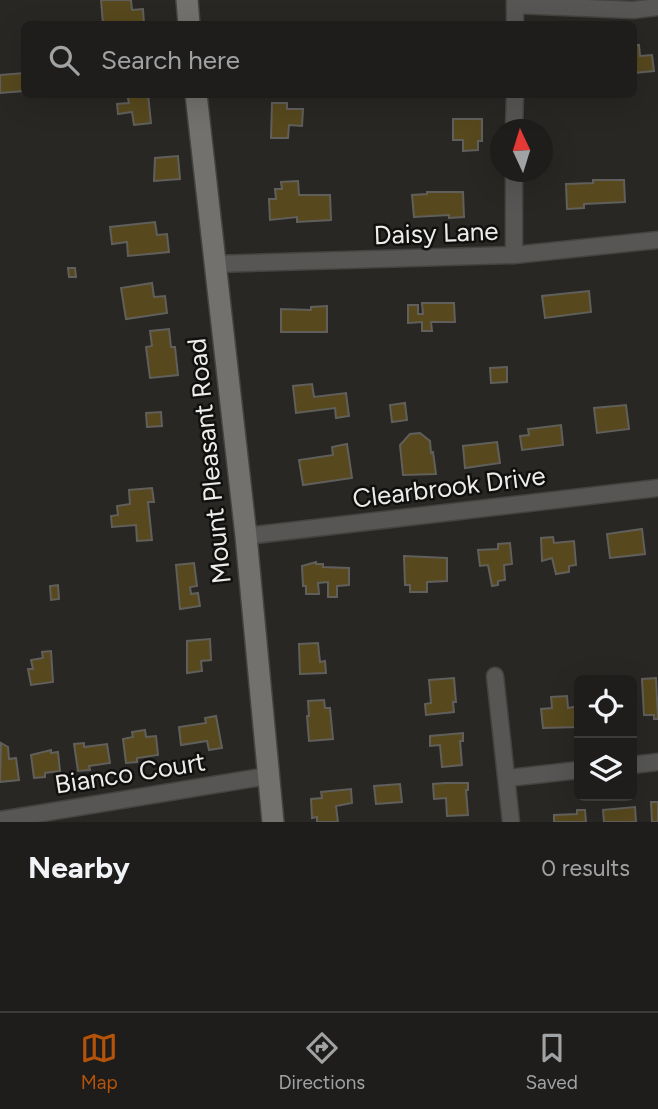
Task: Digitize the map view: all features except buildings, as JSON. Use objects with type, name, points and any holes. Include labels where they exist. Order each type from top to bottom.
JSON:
[{"type":"street","points":[[187,0],[189,21]]},
{"type":"street","points":[[515,21],[515,2],[633,10],[658,6]]},
{"type":"street","name":"Mount Pleasant Road","points":[[197,98],[246,536],[273,822]]},
{"type":"street","points":[[514,98],[514,119]]},
{"type":"street","points":[[514,182],[514,255]]},
{"type":"street","name":"Daisy Lane","points":[[214,264],[514,255],[658,240]]},
{"type":"street","name":"Clearbrook Drive","points":[[246,536],[658,488]]},
{"type":"street","points":[[495,676],[512,822]]},
{"type":"street","points":[[637,764],[658,762]]},
{"type":"street","points":[[508,778],[574,771]]},
{"type":"street","name":"Bianco Court","points":[[0,820],[268,776]]}]
